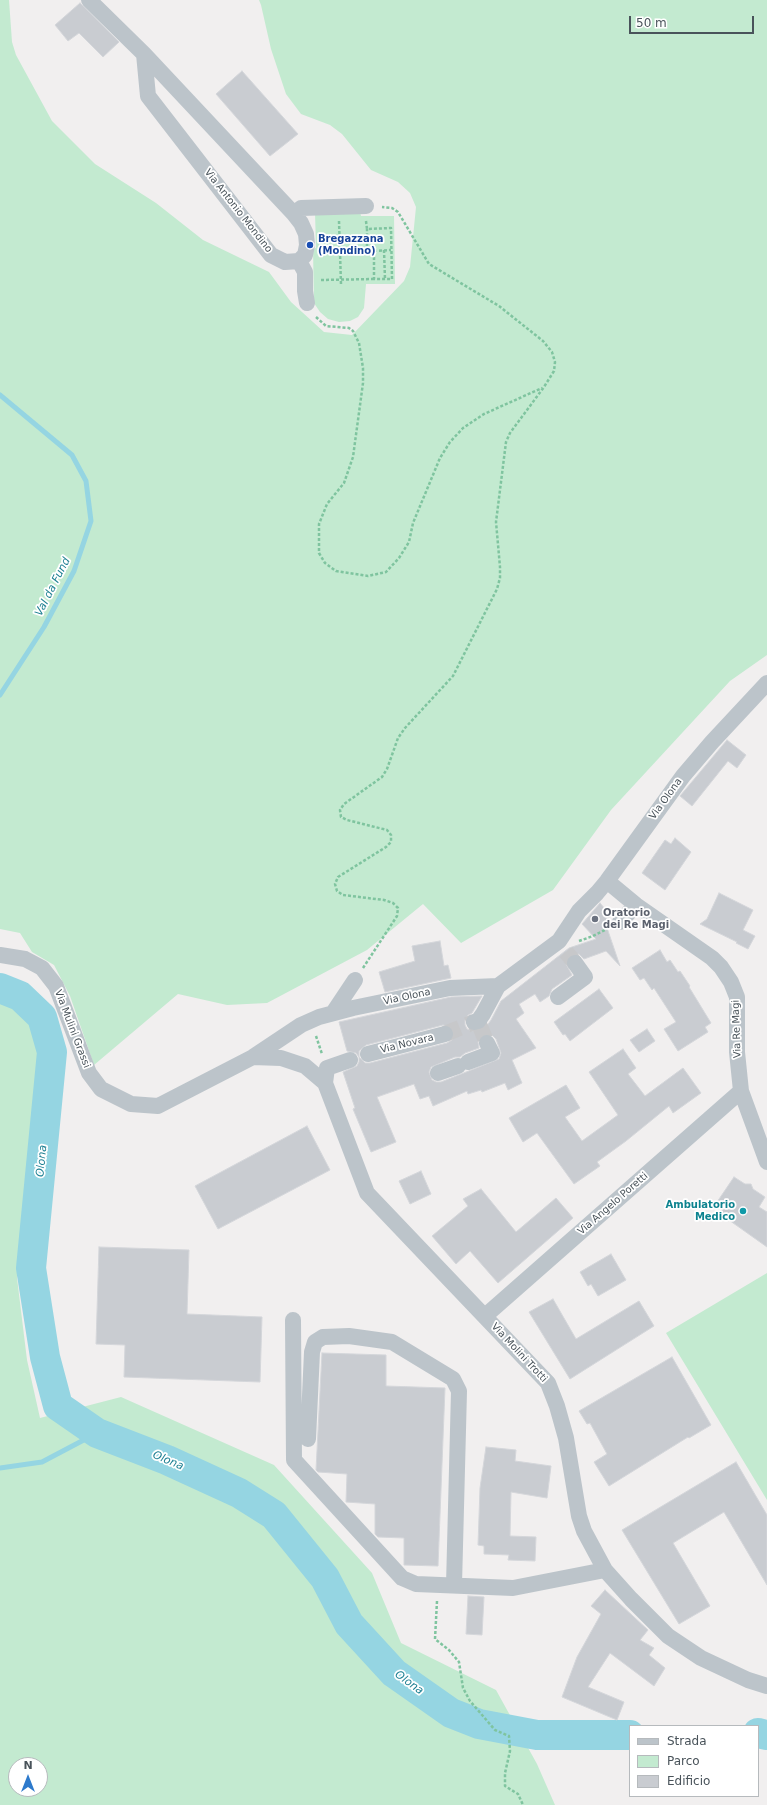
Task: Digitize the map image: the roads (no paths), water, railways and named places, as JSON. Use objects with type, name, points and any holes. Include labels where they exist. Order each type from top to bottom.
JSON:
[{"type":"street","points":[[89,0],[144,54],[294,214],[306,234],[307,245],[305,255],[299,261],[305,272],[304,280],[307,303]]},
{"type":"street","name":"Via Antonio Mondino","points":[[144,54],[148,96],[271,255],[285,262],[299,261]]},
{"type":"street","points":[[294,214],[301,208],[366,206]]},
{"type":"street","name":"Via Olona","points":[[253,1057],[301,1026],[333,1013],[450,988],[498,986],[566,951],[578,911],[607,881],[684,776],[712,742],[767,683]]},
{"type":"street","name":"Via Re Magi","points":[[607,881],[636,905],[712,958],[721,967],[731,982],[737,998],[737,1052],[741,1091],[767,1162]]},
{"type":"street","points":[[620,922],[636,905]]},
{"type":"street","points":[[558,997],[585,977],[566,951]]},
{"type":"street","name":"Via Mulini Grassi","points":[[0,955],[25,959],[42,968],[56,986],[89,1073],[101,1089],[130,1104],[158,1106],[253,1057]]},
{"type":"street","points":[[333,1013],[355,980]]},
{"type":"street","points":[[477,1022],[498,986]]},
{"type":"street","name":"Via Novara","points":[[368,1054],[445,1034]]},
{"type":"street","points":[[438,1073],[463,1064],[495,1048]]},
{"type":"street","name":"Via Molini Trotti","points":[[253,1057],[281,1058],[305,1066],[326,1076],[367,1193],[548,1383],[557,1406],[566,1438],[579,1516],[584,1531],[605,1570],[631,1599],[668,1636],[701,1658],[748,1680],[767,1686]]},
{"type":"street","points":[[326,1076],[350,1060]]},
{"type":"street","name":"Via Angelo Poretti","points":[[485,1316],[741,1091]]},
{"type":"street","points":[[293,1320],[294,1460],[402,1578],[416,1584],[513,1588],[605,1570]]},
{"type":"street","points":[[308,1439],[312,1352],[315,1342],[323,1337],[349,1336],[392,1342],[454,1379],[459,1391],[447,1585]]},
{"type":"waterway","name":"Val da Fund","points":[[0,395],[72,455],[86,481],[91,521],[74,571],[44,627],[0,695]]},
{"type":"waterway","name":"Olona","points":[[0,988],[20,996],[42,1017],[52,1052],[31,1268],[45,1357],[58,1406],[97,1433],[167,1460],[239,1493],[274,1515],[325,1578],[349,1624],[394,1673],[451,1713],[479,1724],[537,1735],[629,1735]]},
{"type":"waterway","points":[[0,1468],[42,1462],[97,1433]]},
{"type":"waterway","name":"Olona","points":[[759,1733],[767,1735]]},
{"type":"tunnel","points":[[566,952],[575,963]]},
{"type":"tunnel","points":[[445,1034],[474,1022]]},
{"type":"tunnel","points":[[479,1024],[487,1043]]},
{"type":"place","name":"Bregazzana (Mondino)","points":[[310,245]]},
{"type":"place","name":"Oratorio dei Re Magi","points":[[595,919]]},
{"type":"place","name":"Ambulatorio Medico","points":[[743,1211]]}]
